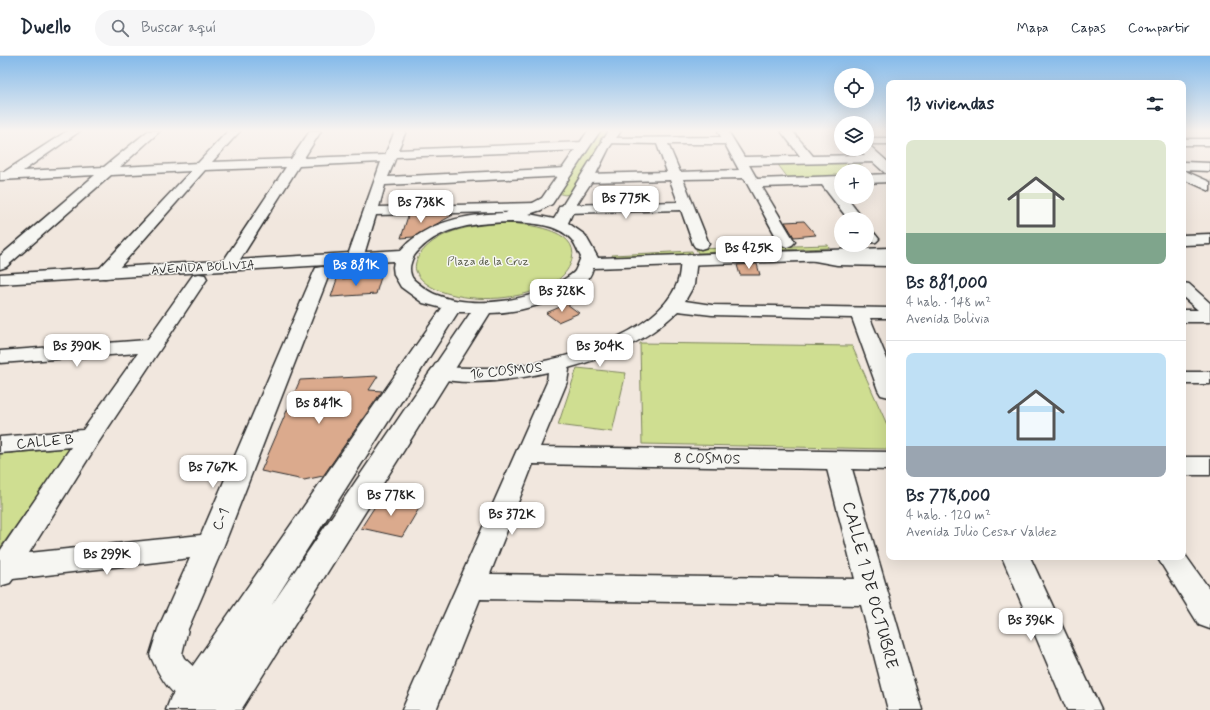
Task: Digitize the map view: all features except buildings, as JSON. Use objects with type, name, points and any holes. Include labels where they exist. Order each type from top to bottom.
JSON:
[{"type":"main road","points":[[573,162],[547,201],[536,207],[499,218],[460,223],[437,231],[418,242],[404,261],[402,274],[405,281],[415,290],[428,298],[453,305],[483,308],[518,304],[551,295],[572,283],[580,276],[588,256]]},
{"type":"main road","points":[[559,226],[565,208],[587,178],[596,162]]},
{"type":"main road","points":[[499,218],[537,220],[559,226],[577,236],[588,256]]},
{"type":"main road","points":[[1186,228],[1210,226]]},
{"type":"main road","points":[[874,237],[886,238]]},
{"type":"main road","points":[[1186,240],[1210,239]]},
{"type":"main road","points":[[588,256],[695,252],[787,242],[834,240]]},
{"type":"main road","points":[[695,252],[810,256],[886,253]]},
{"type":"main road","name":"AVENIDA BOLIVIA","points":[[0,279],[354,258],[404,261]]},
{"type":"main road","name":"AVENIDA BOLIVIA","points":[[0,290],[322,272],[404,261]]},
{"type":"main road","points":[[190,701],[453,305]]},
{"type":"main road","points":[[221,710],[483,308]]},
{"type":"street","points":[[3,177],[27,162]]},
{"type":"street","points":[[0,264],[117,162]]},
{"type":"street","points":[[105,273],[206,162]]},
{"type":"street","points":[[228,266],[295,162]]},
{"type":"street","points":[[3,177],[303,162]]},
{"type":"street","points":[[354,258],[388,162]]},
{"type":"street","points":[[669,162],[686,206],[695,252]]},
{"type":"street","points":[[741,162],[787,242]]},
{"type":"street","points":[[1186,166],[1210,167]]},
{"type":"street","points":[[380,181],[566,172]]},
{"type":"street","points":[[587,178],[674,176],[834,180]]},
{"type":"street","points":[[1186,176],[1210,188]]},
{"type":"street","points":[[874,179],[886,178]]},
{"type":"street","points":[[825,180],[850,212]]},
{"type":"street","points":[[1186,189],[1210,188]]},
{"type":"street","points":[[565,208],[686,206]]},
{"type":"street","points":[[370,211],[536,207]]},
{"type":"street","name":"16 COSMOS","points":[[439,374],[510,373],[556,365],[579,359],[619,344],[651,326],[673,306],[688,281],[695,252]]},
{"type":"street","points":[[810,256],[837,260],[886,261]]},
{"type":"street","name":"C-1","points":[[190,701],[166,656],[173,629],[210,545],[322,272]]},
{"type":"street","points":[[2,570],[151,346],[199,279]]},
{"type":"street","points":[[1186,289],[1210,289]]},
{"type":"street","points":[[1186,291],[1210,312]]},
{"type":"street","points":[[673,306],[712,310],[886,313]]},
{"type":"street","points":[[859,313],[886,376]]},
{"type":"street","points":[[1186,316],[1210,316]]},
{"type":"street","points":[[0,357],[151,346]]},
{"type":"street","points":[[419,710],[557,382],[559,370],[556,365]]},
{"type":"street","points":[[1186,378],[1210,378]]},
{"type":"street","name":"CALLE B","points":[[0,445],[90,437]]},
{"type":"street","name":"8 COSMOS","points":[[525,455],[886,461]]},
{"type":"street","name":"CALLE 1 DE OCTUBRE","points":[[837,460],[905,710]]},
{"type":"street","points":[[1186,466],[1210,466]]},
{"type":"street","points":[[2,570],[210,545]]},
{"type":"street","points":[[1017,560],[1084,710]]},
{"type":"street","points":[[1173,560],[1210,615]]},
{"type":"street","points":[[471,586],[874,592]]},
{"type":"green space","points":[[578,162],[590,162],[573,192],[566,195],[559,193]]},
{"type":"green space","points":[[776,162],[858,162],[860,164],[834,164],[834,176],[788,178]]},
{"type":"green space","name":"Plaza de la Cruz","points":[[506,223],[537,227],[560,235],[568,241],[572,249],[572,259],[569,268],[559,279],[547,286],[520,295],[492,298],[463,297],[445,293],[430,286],[418,276],[415,266],[420,254],[428,245],[438,238],[448,233],[471,227]]},
{"type":"green space","points":[[828,245],[829,248],[698,253],[696,249]]},
{"type":"green space","points":[[692,251],[693,255],[613,258],[612,255]]},
{"type":"green space","points":[[640,343],[852,346],[886,422],[886,449],[642,444]]},
{"type":"green space","points":[[577,368],[626,373],[612,432],[558,425]]},
{"type":"green space","points":[[71,448],[0,548],[0,454]]}]
